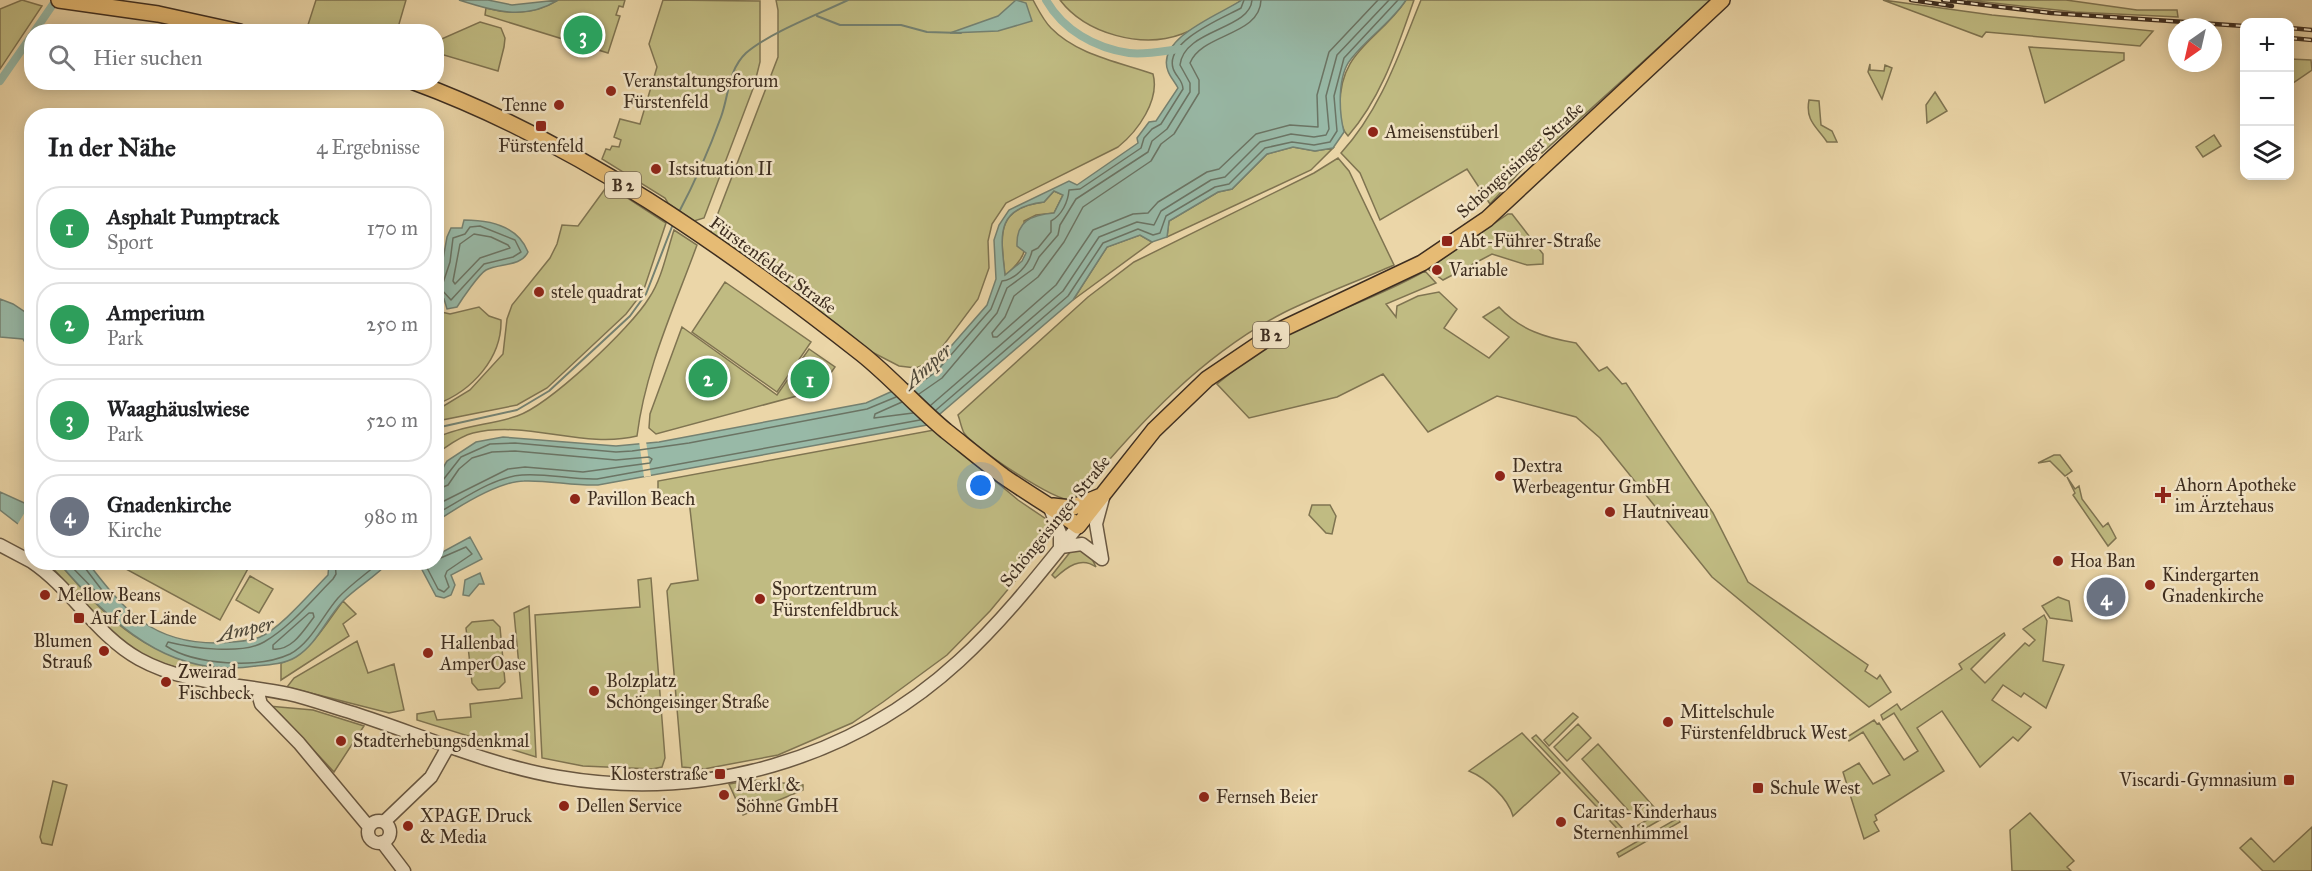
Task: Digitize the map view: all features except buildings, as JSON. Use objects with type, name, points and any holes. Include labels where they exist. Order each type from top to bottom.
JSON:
[{"type":"main road","name":"Schöngeisinger Straße","points":[[1078,526],[1169,415],[1207,379],[1234,358],[1295,322],[1422,263],[1487,219],[1722,0]]},
{"type":"main road","points":[[63,1],[169,16],[204,24]]},
{"type":"main road","name":"Fürstenfelder Straße","points":[[433,90],[521,127],[607,175],[665,213],[795,303],[864,356],[938,424],[1024,489],[1078,526]]},
{"type":"main road","points":[[1049,506],[1071,508],[1105,491]]},
{"type":"street","points":[[1049,506],[1060,533],[1060,548],[1082,544],[1102,559],[1097,515],[1105,491]]},
{"type":"street","name":"Schöngeisinger Straße","points":[[206,682],[291,695],[534,771],[605,783],[669,784],[712,780],[785,763],[859,732],[890,714],[931,685],[978,642],[1078,526]]},
{"type":"street","name":"Schöngeisinger Straße","points":[[0,545],[24,558]]},
{"type":"street","name":"Schöngeisinger Straße","points":[[42,570],[97,626],[130,653],[157,668],[259,697],[320,704]]},
{"type":"street","points":[[259,697],[261,704],[299,743],[369,827],[371,840],[382,842],[404,871]]},
{"type":"street","points":[[369,827],[375,822],[384,822],[431,777],[449,745]]},
{"type":"street","points":[[382,842],[390,832],[384,822]]},
{"type":"shaded area","points":[[22,0],[42,6],[30,24],[24,24],[24,33],[0,69],[0,9]]},
{"type":"shaded area","points":[[316,0],[406,0],[399,24],[308,24]]},
{"type":"shaded area","points":[[558,0],[625,0],[623,7],[619,6],[616,15],[620,16],[608,53],[485,15],[486,8],[505,12],[532,11]]},
{"type":"shaded area","points":[[663,0],[760,1],[760,62],[754,86],[704,218],[694,221],[668,203],[665,198],[602,159],[606,149],[610,150],[612,146],[619,147],[621,140],[614,137],[620,119],[640,124],[657,67],[649,44]]},
{"type":"shaded area","points":[[776,0],[1033,0],[1048,25],[1073,45],[1099,57],[1153,74],[1153,94],[1146,114],[1126,140],[1118,147],[1006,203],[992,224],[988,241],[989,268],[978,299],[931,362],[916,368],[899,366],[870,351],[833,321],[710,234],[778,57]]},
{"type":"shaded area","points":[[1060,0],[1242,0],[1190,31],[1150,40],[1133,39],[1099,30],[1071,12]]},
{"type":"shaded area","points":[[1406,0],[1414,0],[1387,71],[1370,105],[1348,136],[1342,127],[1340,112],[1341,89],[1346,73],[1362,48]]},
{"type":"shaded area","points":[[1421,0],[1711,0],[1542,153],[1539,151],[1490,204],[1467,169],[1380,220],[1360,173],[1341,153],[1367,118],[1388,80]]},
{"type":"shaded area","points":[[1883,0],[1992,15],[2153,31],[2140,46],[1986,32],[1982,37]]},
{"type":"shaded area","points":[[1967,0],[2066,0],[2137,10],[2177,10],[2178,17],[2075,12]]},
{"type":"shaded area","points":[[480,22],[501,28],[505,38],[498,71],[444,55],[444,38]]},
{"type":"shaded area","points":[[2029,47],[2124,53],[2124,60],[2045,103]]},
{"type":"shaded area","points":[[2294,59],[2311,60],[2312,70],[2294,82]]},
{"type":"shaded area","points":[[1870,64],[1870,70],[1884,71],[1885,65],[1892,68],[1882,99],[1868,72]]},
{"type":"shaded area","points":[[1935,92],[1947,111],[1927,123],[1926,105]]},
{"type":"shaded area","points":[[1809,100],[1819,101],[1821,125],[1832,131],[1837,142],[1827,142],[1810,119]]},
{"type":"shaded area","points":[[2214,135],[2221,146],[2203,157],[2196,147]]},
{"type":"shaded area","points":[[1293,147],[1315,151],[1333,148],[1311,170],[1167,237],[1169,221],[1218,192],[1232,189],[1267,154]]},
{"type":"shaded area","points":[[1338,158],[1349,171],[1394,265],[1285,312],[1227,348],[1200,369],[1149,416],[1081,493],[1071,500],[1048,492],[1014,472],[982,450],[964,433],[958,415],[1088,297],[1134,262],[1314,173]]},
{"type":"shaded area","points":[[605,189],[626,197],[666,223],[643,292],[626,314],[547,388],[517,405],[444,420],[444,406],[470,390],[503,354],[507,319],[512,305],[550,258],[562,225],[578,226]]},
{"type":"shaded area","points":[[1054,191],[1063,195],[1054,213],[1036,215],[1024,221],[1024,252],[1018,263],[1005,276],[1002,237],[1009,218],[1016,211],[1028,205],[1044,202]]},
{"type":"shaded area","points":[[1508,214],[1512,214],[1543,254],[1543,264],[1527,265],[1492,254],[1443,280],[1428,269]]},
{"type":"shaded area","points":[[674,230],[697,245],[653,363],[637,436],[596,439],[514,430],[493,430],[468,434],[444,448],[444,435],[517,416],[549,397],[568,382],[625,328],[649,298],[661,274]]},
{"type":"shaded area","points":[[1140,235],[1152,242],[1073,300],[1107,247]]},
{"type":"shaded area","points":[[1425,271],[1436,283],[1386,304],[1396,317],[1397,306],[1418,296],[1439,292],[1457,309],[1444,328],[1489,358],[1509,337],[1483,317],[1499,307],[1516,322],[1534,332],[1576,343],[1599,371],[1607,367],[1622,384],[1626,383],[1713,513],[1748,582],[1868,665],[1865,671],[1877,679],[1880,675],[1891,692],[1869,707],[1712,577],[1600,438],[1576,417],[1497,396],[1428,432],[1383,374],[1337,397],[1249,418],[1217,384],[1270,344],[1289,333]]},
{"type":"shaded area","points":[[725,282],[811,342],[777,392],[692,332]]},
{"type":"shaded area","points":[[479,307],[489,316],[501,320],[500,334],[490,360],[473,382],[444,401],[444,313],[450,314]]},
{"type":"shaded area","points":[[682,327],[777,395],[809,349],[835,367],[819,390],[656,434],[649,428],[650,414]]},
{"type":"shaded area","name":"Sportzentrum Fürstenfeldbruck","points":[[934,430],[1018,500],[1049,521],[1051,526],[1049,540],[990,611],[947,655],[852,723],[778,755],[704,769],[682,767],[667,591],[671,584],[698,580],[689,500],[658,504],[658,481]]},
{"type":"shaded area","points":[[2054,455],[2060,455],[2072,471],[2065,476],[2050,461],[2038,463]]},
{"type":"shaded area","points":[[2067,477],[2075,489],[2079,486],[2082,499],[2103,527],[2108,523],[2116,538],[2108,546],[2073,495],[2075,493]]},
{"type":"shaded area","points":[[1312,505],[1330,505],[1336,516],[1332,534],[1326,533],[1309,515]]},
{"type":"shaded area","points":[[1079,549],[1092,559],[1096,567],[1085,563],[1074,564],[1055,578],[1052,575],[1071,551]]},
{"type":"shaded area","points":[[54,570],[65,570],[97,605],[134,636],[176,657],[202,665],[232,670],[234,679],[172,666],[143,655],[117,637]]},
{"type":"shaded area","points":[[128,570],[247,570],[220,620]]},
{"type":"shaded area","points":[[250,576],[273,589],[259,613],[236,600]]},
{"type":"shaded area","points":[[651,578],[665,758],[662,767],[652,769],[583,766],[542,758],[535,615],[640,607],[638,580]]},
{"type":"shaded area","points":[[2058,597],[2069,601],[2072,621],[2050,618],[2042,606]]},
{"type":"shaded area","points":[[343,601],[356,614],[343,624],[349,636],[281,680],[281,663],[309,646]]},
{"type":"shaded area","points":[[529,606],[536,757],[417,720],[417,714],[434,711],[437,720],[471,717],[470,704],[522,698],[514,613]]},
{"type":"shaded area","points":[[2044,615],[2047,621],[2043,661],[2064,665],[2046,708],[2024,693],[2021,697],[2003,685],[1992,700],[2031,727],[2018,741],[2013,737],[1980,767],[1942,711],[1917,728],[1944,771],[1875,815],[1877,820],[1874,822],[1879,831],[1864,839],[1843,772],[1859,763],[1873,784],[1890,775],[1863,732],[1849,741],[1847,737],[1874,720],[1877,724],[1879,723],[1904,760],[1918,751],[1894,713],[1883,720],[1881,715],[1897,704],[1901,710],[1962,669],[1959,664],[2004,633],[2005,635],[1971,669],[1985,683],[2025,643],[2029,646],[2035,640],[2023,629]]},
{"type":"shaded area","points":[[493,620],[500,627],[505,682],[499,688],[478,690],[472,683],[466,628],[472,622]]},
{"type":"shaded area","points":[[357,641],[368,673],[394,664],[404,710],[389,713],[287,687],[294,678]]},
{"type":"shaded area","points":[[268,706],[313,710],[364,726],[334,772],[280,714]]},
{"type":"shaded area","points":[[1573,713],[1578,717],[1549,746],[1544,740]]},
{"type":"shaded area","points":[[1578,724],[1591,738],[1567,761],[1554,747]]},
{"type":"shaded area","points":[[1522,733],[1560,773],[1513,816],[1506,802],[1495,789],[1469,771]]},
{"type":"shaded area","points":[[1536,735],[1626,832],[1656,815],[1660,820],[1627,839],[1532,738]]},
{"type":"shaded area","points":[[1598,744],[1654,807],[1636,819],[1582,759]]},
{"type":"shaded area","points":[[753,780],[803,785],[803,790],[743,815],[729,784]]},
{"type":"shaded area","points":[[53,781],[67,785],[52,845],[42,843],[40,837]]},
{"type":"shaded area","points":[[2030,813],[2074,861],[2067,867],[2071,871],[2012,871],[2010,830]]},
{"type":"shaded area","points":[[1678,818],[1680,822],[1619,857],[1617,853]]},
{"type":"shaded area","points":[[2312,827],[2312,871],[2263,871],[2240,848],[2251,838],[2274,862]]},
{"type":"water","points":[[459,0],[488,0],[512,5],[558,0],[533,10],[509,12],[484,8]]},
{"type":"water","points":[[1016,0],[1026,3],[1032,21],[998,31],[950,33],[998,16]]},
{"type":"water","points":[[1242,0],[1406,0],[1357,51],[1346,66],[1340,94],[1344,132],[1333,148],[1315,151],[1293,147],[1267,154],[1232,189],[1218,192],[1169,221],[1167,237],[1152,242],[1140,235],[1107,247],[1073,300],[927,425],[598,485],[514,482],[491,490],[444,517],[444,466],[447,461],[476,442],[503,437],[616,446],[659,442],[866,403],[915,381],[932,368],[987,305],[996,279],[994,240],[999,225],[1009,210],[1069,181],[1077,185],[1138,143],[1137,138],[1149,122],[1156,121],[1178,88],[1168,71],[1167,59],[1171,48],[1192,28]],"holes":[[[1054,191],[1063,195],[1054,213],[1038,215],[1022,225],[1017,237],[1017,246],[1026,253],[1022,261],[1005,275],[1002,236],[1009,217],[1016,210],[1044,202]]]},
{"type":"water","points":[[464,220],[483,221],[502,226],[517,236],[528,252],[520,260],[483,272],[457,307],[447,309],[444,299],[444,254],[447,237],[451,228],[462,228]]},
{"type":"water","points":[[0,299],[24,311],[24,341],[0,337]]},
{"type":"water","points":[[0,492],[24,503],[24,529],[0,510]]},
{"type":"water","points":[[470,537],[482,559],[451,575],[455,585],[451,595],[444,598],[436,596],[422,570],[444,570],[444,551]]},
{"type":"water","points":[[65,570],[94,570],[128,610],[158,631],[196,642],[240,642],[260,637],[277,626],[328,575],[328,570],[380,570],[343,601],[316,638],[296,657],[276,664],[225,668],[196,664],[169,655],[144,642],[121,626]]},
{"type":"water","points":[[480,573],[484,584],[479,584],[469,596],[463,595],[465,580]]},
{"type":"pier","points":[[639,441],[646,441],[651,476],[644,477]]},
{"type":"pier","points":[[24,514],[24,531],[16,527]]},
{"type":"waterway","name":"Amper","points":[[40,24],[56,0]]},
{"type":"waterway","name":"Amper","points":[[678,214],[712,142],[724,109],[732,75],[740,60],[768,38],[848,0]]},
{"type":"waterway","name":"Amper","points":[[1046,0],[1053,11],[1071,29],[1104,47],[1129,53],[1180,49]]},
{"type":"waterway","points":[[817,16],[840,25],[901,25],[927,32],[961,33]]},
{"type":"waterway","name":"Amper","points":[[0,81],[24,46]]},
{"type":"waterway","name":"Amper","points":[[444,426],[517,410],[549,391],[630,316],[646,294],[673,224]]},
{"type":"railway","points":[[1911,0],[1952,6]]},
{"type":"railway","points":[[1943,0],[2051,13],[2240,26]]},
{"type":"railway","points":[[2294,28],[2312,30]]},
{"type":"railway","points":[[2294,38],[2312,40]]},
{"type":"place","name":"Waaghäuslwiese","points":[[583,35]]},
{"type":"place","name":"Veranstaltungsforum Fürstenfeld","points":[[611,91]]},
{"type":"place","name":"Tenne","points":[[559,105]]},
{"type":"place","name":"Fürstenfeld","points":[[541,126]]},
{"type":"place","name":"Ameisenstüberl","points":[[1373,132]]},
{"type":"place","name":"Istsituation II","points":[[656,169]]},
{"type":"place","name":"Abt-Führer-Straße","points":[[1447,241]]},
{"type":"place","name":"Variable","points":[[1437,270]]},
{"type":"place","name":"stele quadrat","points":[[539,292]]},
{"type":"place","name":"Amperium","points":[[708,378]]},
{"type":"place","name":"Asphalt Pumptrack","points":[[810,379]]},
{"type":"place","name":"Dextra Werbeagentur GmbH","points":[[1500,476]]},
{"type":"place","name":"Ahorn Apotheke im Ärztehaus","points":[[2163,495]]},
{"type":"place","name":"Pavillon Beach","points":[[575,499]]},
{"type":"place","name":"Hautniveau","points":[[1610,512]]},
{"type":"place","name":"Hoa Ban","points":[[2058,561]]},
{"type":"place","name":"Kindergarten Gnadenkirche","points":[[2150,585]]},
{"type":"place","name":"Mellow Beans","points":[[45,595]]},
{"type":"place","name":"Gnadenkirche","points":[[2106,597]]},
{"type":"place","name":"Sportzentrum Fürstenfeldbruck","points":[[760,599]]},
{"type":"place","name":"Auf der Lände","points":[[79,618]]},
{"type":"place","name":"Blumen Strauß","points":[[104,651]]},
{"type":"place","name":"Hallenbad AmperOase","points":[[428,653]]},
{"type":"place","name":"Zweirad Fischbeck","points":[[166,682]]},
{"type":"place","name":"Bolzplatz Schöngeisinger Straße","points":[[594,691]]},
{"type":"place","name":"Mittelschule Fürstenfeldbruck West","points":[[1668,722]]},
{"type":"place","name":"Stadterhebungsdenkmal","points":[[341,741]]},
{"type":"place","name":"Klosterstraße","points":[[720,774]]},
{"type":"place","name":"Viscardi-Gymnasium","points":[[2289,780]]},
{"type":"place","name":"Schule West","points":[[1758,788]]},
{"type":"place","name":"Merkl & Söhne GmbH","points":[[724,795]]},
{"type":"place","name":"Fernseh Beier","points":[[1204,797]]},
{"type":"place","name":"Dellen Service","points":[[564,806]]},
{"type":"place","name":"Caritas-Kinderhaus Sternenhimmel","points":[[1561,822]]},
{"type":"place","name":"XPAGE Druck & Media","points":[[408,826]]}]
